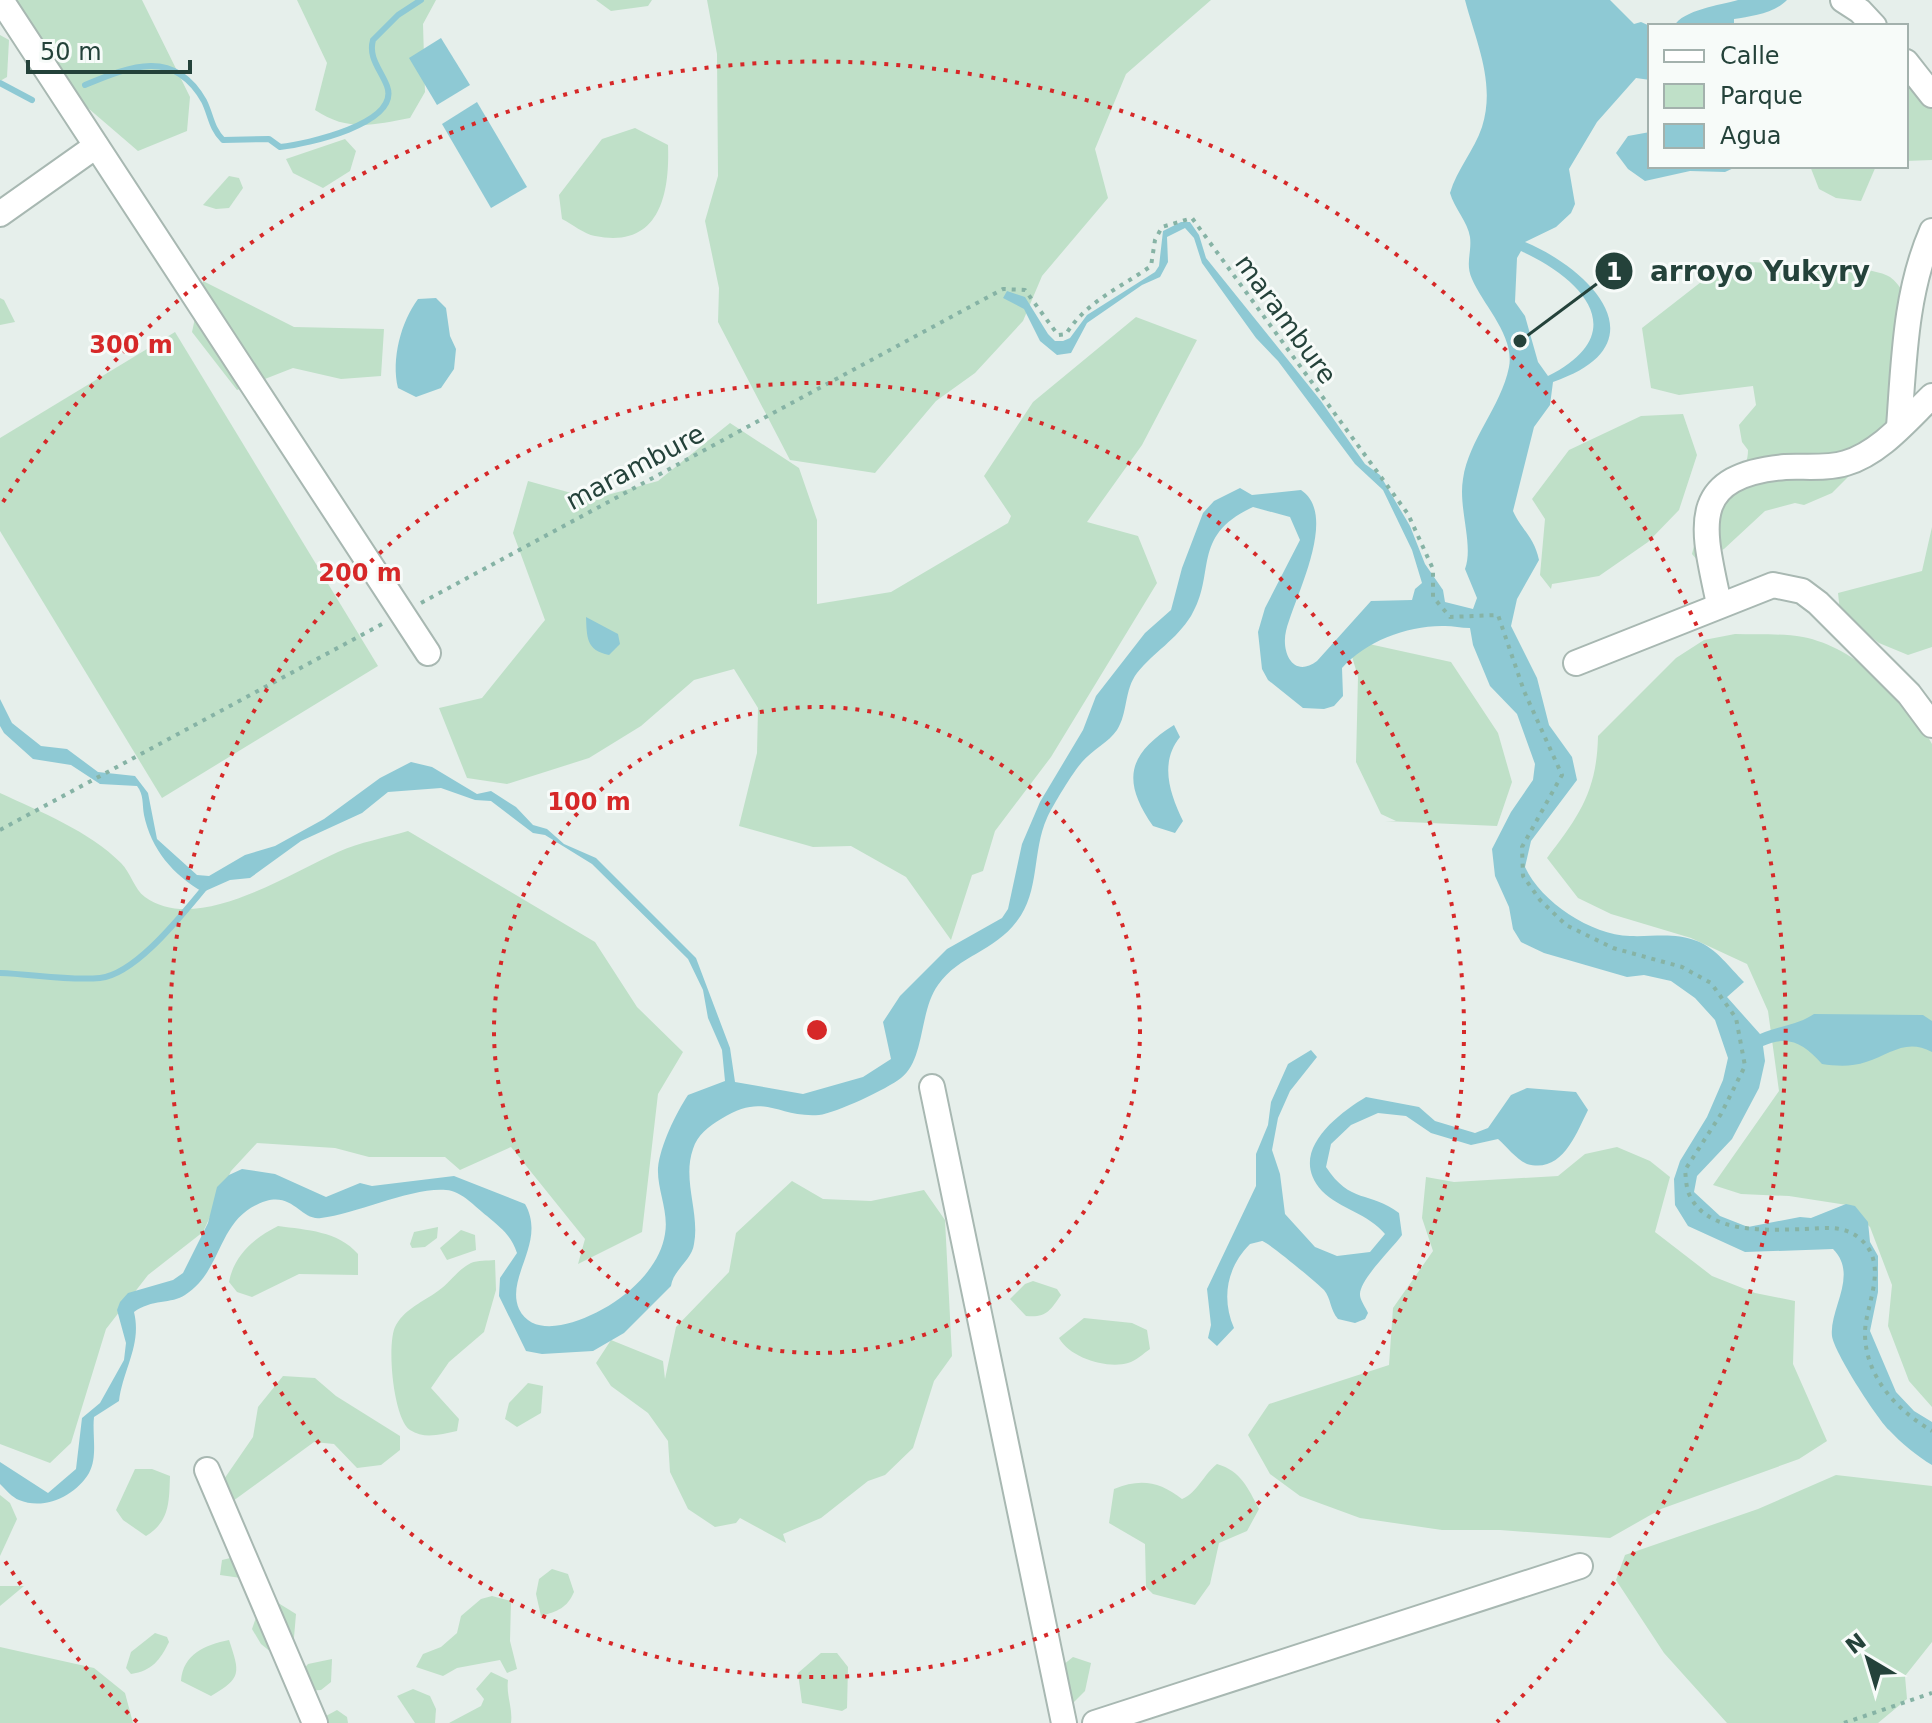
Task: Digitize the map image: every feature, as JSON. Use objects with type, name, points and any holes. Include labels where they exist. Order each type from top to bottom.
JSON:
[{"type":"street","points":[[1,0],[428,653]]},
{"type":"street","points":[[1843,0],[1872,24]]},
{"type":"street","points":[[1908,65],[1932,95]]},
{"type":"street","points":[[0,214],[96,146]]},
{"type":"street","points":[[1899,427],[1908,319],[1916,275],[1932,231]]},
{"type":"street","points":[[1719,604],[1705,533],[1706,512],[1713,498],[1729,484],[1756,470],[1843,464],[1863,456],[1932,396]]},
{"type":"street","points":[[1576,663],[1773,585],[1802,591],[1909,694],[1932,725]]},
{"type":"street","points":[[932,1087],[1064,1723]]},
{"type":"street","points":[[207,1470],[315,1723]]},
{"type":"street","points":[[1095,1723],[1580,1566]]},
{"type":"path","name":"marambure","points":[[418,604],[1003,289],[1025,290],[1058,335],[1066,334],[1076,318],[1111,289],[1151,266],[1155,240],[1162,227],[1192,218],[1408,514],[1433,569],[1433,597],[1450,617],[1498,615],[1524,691],[1562,775],[1522,847],[1523,876],[1540,900],[1566,925],[1613,948],[1682,967],[1711,983],[1736,1018],[1745,1066],[1721,1114],[1685,1170],[1689,1194],[1705,1215],[1739,1228],[1829,1227],[1860,1239],[1873,1258],[1875,1282],[1865,1333],[1868,1351],[1885,1394],[1914,1421],[1932,1431]]},
{"type":"path","points":[[0,830],[390,619]]},
{"type":"path","points":[[1844,1723],[1932,1693]]},
{"type":"green space","points":[[17,0],[142,0],[190,97],[187,131],[138,151],[67,90],[48,50],[13,4]]},
{"type":"green space","points":[[297,0],[436,0],[423,24],[425,92],[410,118],[361,125],[339,122],[315,110],[327,63]]},
{"type":"green space","points":[[596,0],[652,0],[648,6],[611,11]]},
{"type":"green space","points":[[707,0],[1211,0],[1126,74],[1095,149],[1108,198],[1042,276],[1023,321],[975,373],[936,401],[875,473],[790,460],[718,322],[719,288],[705,221],[718,176],[717,54]]},
{"type":"green space","points":[[0,35],[9,40],[7,77],[0,81]]},
{"type":"green space","points":[[1908,54],[1932,73],[1932,160],[1908,161]]},
{"type":"green space","points":[[635,128],[668,145],[663,199],[647,226],[634,234],[617,238],[591,235],[562,219],[559,195],[602,139]]},
{"type":"green space","points":[[345,139],[356,151],[350,171],[323,188],[293,173],[286,159]]},
{"type":"green space","points":[[1811,168],[1875,168],[1861,201],[1836,198],[1819,189]]},
{"type":"green space","points":[[229,176],[239,178],[243,188],[229,208],[216,209],[203,205]]},
{"type":"green space","points":[[1750,262],[1844,267],[1879,273],[1894,280],[1917,312],[1890,428],[1863,462],[1832,493],[1804,505],[1795,503],[1765,511],[1724,549],[1698,561],[1692,554],[1706,516],[1738,475],[1747,458],[1748,450],[1742,442],[1739,425],[1756,405],[1753,386],[1679,395],[1651,388],[1642,328],[1719,268]]},
{"type":"green space","points":[[203,281],[294,327],[384,329],[381,376],[341,379],[293,368],[237,390],[192,332]]},
{"type":"green space","points":[[0,298],[4,300],[15,322],[0,325]]},
{"type":"green space","points":[[1136,317],[1197,340],[1142,445],[1087,522],[1138,536],[1157,583],[1051,757],[995,831],[983,871],[972,875],[951,940],[906,877],[851,846],[813,847],[739,826],[757,753],[758,708],[734,669],[694,680],[641,726],[589,758],[507,784],[467,778],[439,708],[482,698],[545,620],[513,533],[528,481],[593,499],[658,481],[730,423],[799,468],[817,520],[817,604],[891,592],[1008,523],[1011,516],[984,476],[1033,402]]},
{"type":"green space","points":[[175,332],[378,666],[162,798],[0,531],[0,438]]},
{"type":"green space","points":[[1683,414],[1697,455],[1679,510],[1648,542],[1599,576],[1552,584],[1551,589],[1540,575],[1545,519],[1532,499],[1569,450],[1641,416]]},
{"type":"green space","points":[[1932,527],[1932,647],[1908,655],[1879,643],[1840,612],[1838,593],[1922,571]]},
{"type":"green space","points":[[1735,634],[1803,637],[1842,652],[1861,663],[1895,693],[1932,744],[1932,1407],[1909,1381],[1888,1326],[1892,1285],[1870,1227],[1847,1205],[1789,1196],[1741,1194],[1713,1185],[1779,1091],[1768,1011],[1747,964],[1691,938],[1611,914],[1578,898],[1547,858],[1577,815],[1590,788],[1598,736],[1676,658],[1704,640]]},
{"type":"green space","points":[[1369,644],[1451,662],[1498,733],[1512,782],[1497,826],[1385,821],[1396,821],[1381,814],[1356,762],[1358,677],[1351,653]]},
{"type":"green space","points":[[0,793],[94,841],[121,863],[141,894],[166,907],[190,909],[243,897],[346,849],[408,831],[595,942],[637,1007],[683,1052],[658,1094],[642,1232],[578,1264],[585,1239],[511,1147],[460,1170],[445,1157],[369,1157],[335,1148],[257,1143],[231,1171],[203,1232],[148,1275],[106,1329],[71,1443],[50,1463],[0,1444]]},
{"type":"green space","points":[[1617,1147],[1650,1161],[1670,1177],[1655,1232],[1712,1276],[1755,1293],[1795,1301],[1793,1364],[1827,1441],[1799,1459],[1661,1509],[1610,1538],[1500,1530],[1442,1530],[1360,1518],[1300,1496],[1270,1474],[1248,1435],[1269,1404],[1389,1365],[1393,1308],[1433,1251],[1422,1218],[1426,1177],[1454,1182],[1558,1176],[1585,1154]]},
{"type":"green space","points":[[792,1181],[823,1199],[871,1201],[924,1190],[945,1220],[952,1356],[934,1381],[913,1448],[885,1475],[868,1481],[821,1518],[783,1534],[786,1543],[740,1518],[736,1523],[715,1527],[688,1509],[670,1472],[668,1441],[648,1413],[611,1386],[596,1363],[611,1340],[663,1361],[665,1379],[676,1327],[729,1272],[736,1233]]},
{"type":"green space","points":[[278,1226],[321,1233],[341,1240],[358,1254],[358,1275],[299,1274],[252,1297],[237,1292],[229,1282],[235,1264],[253,1242]]},
{"type":"green space","points":[[438,1227],[437,1238],[425,1247],[412,1248],[410,1244],[414,1232]]},
{"type":"green space","points":[[461,1230],[475,1235],[476,1250],[447,1260],[440,1248]]},
{"type":"green space","points":[[495,1260],[496,1290],[484,1332],[449,1362],[431,1388],[459,1419],[457,1431],[433,1435],[416,1433],[404,1423],[395,1396],[392,1347],[396,1325],[410,1310],[443,1288],[466,1266],[477,1261]]},
{"type":"green space","points":[[1033,1281],[1057,1289],[1061,1295],[1047,1312],[1026,1316],[1010,1299],[1025,1284]]},
{"type":"green space","points":[[1084,1318],[1132,1323],[1147,1330],[1150,1349],[1134,1361],[1119,1364],[1100,1363],[1080,1356],[1059,1338]]},
{"type":"green space","points":[[283,1376],[315,1378],[336,1396],[400,1436],[400,1450],[381,1465],[357,1468],[334,1444],[314,1442],[233,1501],[211,1498],[253,1437],[258,1407]]},
{"type":"green space","points":[[528,1383],[543,1386],[541,1413],[517,1427],[505,1419],[509,1403]]},
{"type":"green space","points":[[1217,1464],[1238,1476],[1259,1509],[1247,1531],[1219,1543],[1210,1584],[1195,1605],[1153,1594],[1146,1587],[1145,1544],[1109,1523],[1114,1489],[1142,1483],[1158,1485],[1182,1499]]},
{"type":"green space","points":[[135,1469],[152,1469],[170,1476],[164,1517],[146,1536],[123,1520],[116,1510]]},
{"type":"green space","points":[[1836,1475],[1932,1486],[1932,1642],[1905,1676],[1907,1699],[1878,1723],[1727,1723],[1664,1653],[1616,1580],[1625,1555],[1758,1509]]},
{"type":"green space","points":[[0,1495],[10,1503],[17,1519],[0,1556]]},
{"type":"green space","points":[[251,1553],[255,1580],[220,1575],[222,1560]]},
{"type":"green space","points":[[552,1569],[568,1574],[574,1592],[561,1608],[541,1616],[536,1594],[539,1579]]},
{"type":"green space","points":[[0,1586],[24,1586],[0,1606]]},
{"type":"green space","points":[[492,1596],[511,1601],[510,1641],[517,1669],[507,1673],[500,1660],[457,1668],[443,1676],[416,1667],[423,1654],[441,1647],[457,1633],[461,1616],[481,1599]]},
{"type":"green space","points":[[275,1601],[296,1614],[293,1649],[277,1657],[261,1644],[252,1629],[259,1609]]},
{"type":"green space","points":[[155,1633],[167,1637],[169,1642],[166,1648],[150,1667],[131,1674],[126,1668],[131,1652]]},
{"type":"green space","points":[[229,1640],[236,1674],[228,1684],[211,1696],[181,1681],[191,1657]]},
{"type":"green space","points":[[0,1647],[94,1668],[125,1693],[133,1723],[0,1723]]},
{"type":"green space","points":[[821,1653],[837,1653],[848,1667],[847,1708],[842,1711],[802,1703],[798,1673]]},
{"type":"green space","points":[[1073,1657],[1091,1663],[1085,1691],[1068,1708],[1053,1673]]},
{"type":"green space","points":[[332,1659],[331,1682],[321,1690],[303,1691],[298,1676],[308,1664]]},
{"type":"green space","points":[[491,1672],[508,1680],[511,1723],[449,1723],[481,1706],[484,1699],[476,1689]]},
{"type":"green space","points":[[413,1689],[430,1696],[436,1709],[435,1723],[415,1723],[397,1696]]},
{"type":"green space","points":[[337,1710],[347,1717],[348,1723],[313,1723]]},
{"type":"water","points":[[1465,0],[1610,0],[1634,24],[1641,22],[1648,25],[1648,80],[1636,78],[1597,122],[1569,169],[1575,204],[1571,213],[1556,227],[1525,242],[1574,271],[1593,289],[1606,309],[1610,329],[1604,349],[1586,367],[1553,382],[1550,405],[1534,427],[1513,511],[1534,545],[1539,560],[1517,599],[1511,626],[1537,678],[1549,725],[1572,757],[1577,780],[1531,841],[1525,867],[1555,904],[1599,930],[1630,936],[1688,938],[1710,948],[1744,982],[1727,997],[1760,1034],[1814,1014],[1923,1015],[1932,1021],[1932,1052],[1906,1047],[1855,1065],[1822,1064],[1802,1046],[1788,1041],[1763,1046],[1765,1061],[1759,1088],[1732,1139],[1697,1176],[1694,1192],[1720,1216],[1748,1227],[1800,1217],[1811,1218],[1846,1204],[1855,1206],[1868,1222],[1870,1242],[1878,1256],[1878,1292],[1870,1331],[1896,1392],[1914,1411],[1932,1422],[1932,1465],[1893,1435],[1883,1423],[1834,1344],[1832,1326],[1843,1270],[1833,1249],[1745,1252],[1688,1226],[1675,1205],[1674,1179],[1680,1161],[1707,1117],[1723,1080],[1728,1058],[1715,1020],[1695,998],[1671,981],[1644,975],[1627,977],[1544,953],[1521,942],[1513,929],[1509,907],[1495,876],[1492,849],[1511,812],[1533,780],[1535,764],[1517,714],[1490,686],[1473,645],[1470,628],[1431,626],[1389,636],[1363,650],[1342,668],[1343,696],[1334,706],[1303,708],[1268,680],[1262,669],[1258,632],[1265,608],[1300,540],[1290,517],[1253,507],[1233,518],[1220,530],[1208,556],[1199,600],[1191,616],[1137,673],[1117,730],[1082,762],[1054,805],[1042,831],[1029,897],[1017,921],[998,940],[956,967],[938,985],[909,1070],[885,1088],[827,1113],[804,1115],[760,1106],[749,1107],[721,1119],[704,1131],[697,1139],[690,1161],[695,1220],[693,1250],[671,1286],[624,1333],[593,1351],[542,1354],[526,1351],[499,1296],[500,1278],[517,1253],[515,1247],[497,1224],[452,1191],[432,1190],[401,1196],[321,1218],[314,1218],[284,1201],[266,1201],[238,1219],[208,1272],[185,1295],[147,1305],[134,1312],[136,1335],[119,1401],[94,1417],[92,1467],[83,1481],[59,1499],[39,1504],[19,1500],[0,1484],[0,1462],[48,1493],[76,1469],[82,1418],[100,1403],[124,1360],[126,1343],[117,1310],[120,1302],[128,1293],[173,1280],[183,1273],[208,1223],[217,1187],[229,1175],[242,1169],[275,1174],[326,1197],[360,1183],[372,1186],[454,1176],[525,1204],[531,1232],[517,1284],[519,1309],[522,1315],[537,1324],[561,1325],[611,1305],[652,1266],[665,1234],[658,1168],[665,1140],[688,1095],[725,1081],[722,1050],[708,1018],[703,990],[688,959],[592,864],[545,835],[533,833],[491,801],[475,800],[441,788],[388,792],[362,813],[301,841],[250,878],[230,880],[203,892],[182,878],[158,850],[147,827],[142,796],[137,786],[100,784],[71,765],[33,759],[0,726],[0,699],[12,723],[41,746],[67,749],[98,772],[135,776],[148,793],[157,839],[197,875],[209,876],[245,855],[275,846],[324,819],[380,778],[411,762],[432,767],[477,794],[491,791],[516,807],[533,825],[547,829],[564,844],[596,858],[696,958],[730,1048],[735,1082],[803,1094],[863,1077],[891,1059],[883,1022],[900,996],[947,949],[1002,918],[1008,909],[1022,844],[1040,802],[1083,730],[1096,696],[1145,633],[1171,610],[1182,568],[1203,513],[1214,501],[1240,488],[1252,495],[1301,490],[1312,502],[1316,518],[1311,557],[1285,639],[1287,654],[1295,665],[1309,666],[1317,661],[1371,601],[1412,600],[1415,589],[1422,583],[1412,550],[1383,490],[1355,464],[1278,361],[1256,338],[1202,263],[1194,238],[1185,228],[1167,237],[1168,262],[1160,277],[1142,285],[1087,323],[1071,353],[1057,355],[1040,341],[1024,309],[1003,298],[1007,291],[1025,297],[1048,334],[1055,341],[1063,341],[1070,338],[1087,315],[1155,272],[1159,266],[1163,231],[1181,222],[1190,222],[1199,235],[1206,258],[1321,401],[1365,464],[1380,475],[1410,526],[1425,564],[1443,590],[1445,602],[1473,609],[1477,598],[1465,569],[1468,549],[1462,502],[1463,479],[1472,450],[1505,382],[1510,355],[1503,332],[1472,279],[1469,231],[1450,193],[1479,136],[1486,111],[1486,79]],"holes":[[[1521,251],[1564,277],[1580,292],[1590,308],[1593,325],[1588,342],[1574,359],[1548,376],[1538,362],[1525,316],[1515,302],[1517,258]]]},
{"type":"water","points":[[1738,0],[1787,0],[1769,11],[1734,19],[1734,24],[1676,24],[1693,12]]},
{"type":"water","points":[[441,38],[470,85],[437,105],[409,58]]},
{"type":"water","points":[[477,102],[527,187],[491,208],[442,124]]},
{"type":"water","points":[[1648,132],[1648,168],[1734,168],[1725,172],[1690,171],[1645,181],[1628,169],[1616,153],[1628,136]]},
{"type":"water","points":[[436,298],[446,308],[450,336],[456,349],[454,369],[441,388],[416,397],[398,388],[396,365],[399,341],[418,299]]},
{"type":"water","points":[[586,617],[618,634],[620,644],[609,655],[596,650],[589,642]]},
{"type":"water","points":[[1174,725],[1180,737],[1170,757],[1169,779],[1183,821],[1175,833],[1153,826],[1136,795],[1133,781],[1134,769],[1147,747]]},
{"type":"water","points":[[1311,1050],[1317,1057],[1290,1091],[1278,1118],[1272,1150],[1280,1174],[1285,1214],[1315,1247],[1337,1256],[1370,1252],[1385,1234],[1371,1221],[1322,1191],[1313,1177],[1310,1163],[1320,1136],[1342,1114],[1366,1097],[1419,1107],[1435,1121],[1475,1133],[1488,1128],[1511,1095],[1527,1088],[1576,1092],[1588,1110],[1559,1158],[1539,1166],[1523,1162],[1498,1139],[1471,1145],[1431,1133],[1406,1116],[1378,1113],[1351,1125],[1331,1144],[1326,1167],[1343,1187],[1399,1213],[1402,1235],[1370,1273],[1361,1289],[1360,1297],[1368,1313],[1365,1319],[1355,1323],[1338,1319],[1324,1290],[1262,1241],[1250,1244],[1231,1273],[1227,1294],[1234,1328],[1217,1346],[1208,1338],[1211,1325],[1207,1289],[1256,1186],[1256,1154],[1268,1125],[1271,1102],[1288,1064]]},
{"type":"waterway","points":[[85,85],[135,68],[165,68],[179,73],[192,84],[223,140],[269,139],[280,147],[310,142],[348,130],[380,111],[387,99],[387,86],[374,58],[373,40],[398,15],[421,0]]},
{"type":"waterway","points":[[0,83],[32,100]]},
{"type":"waterway","points":[[0,973],[75,979],[114,974],[129,966],[159,940],[207,885]]},
{"type":"place","name":"arroyo Yukyry","points":[[1520,341]]}]
